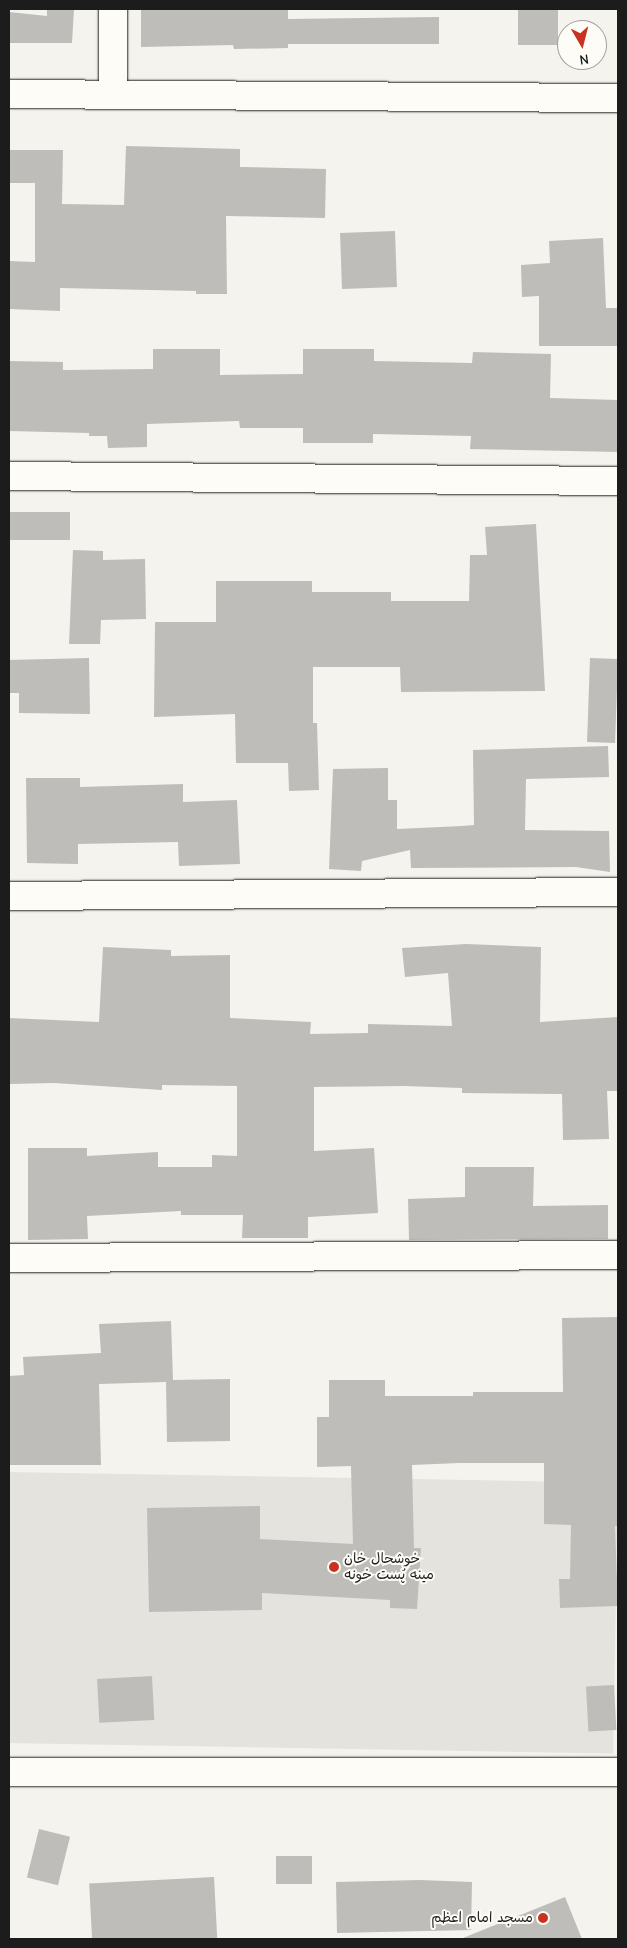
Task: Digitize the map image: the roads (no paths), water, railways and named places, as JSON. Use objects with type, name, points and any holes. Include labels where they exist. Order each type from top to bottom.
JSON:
[{"type":"street","points":[[113,9],[113,94]]},
{"type":"street","points":[[9,94],[618,98]]},
{"type":"street","points":[[9,476],[618,481]]},
{"type":"street","points":[[9,896],[618,892]]},
{"type":"street","points":[[9,1258],[618,1255]]},
{"type":"street","points":[[9,1772],[618,1772]]},
{"type":"place","name":"خوشحال خان مینه پُست خونه","points":[[334,1567]]},
{"type":"place","name":"مسجد امام اعظم","points":[[543,1918]]}]
